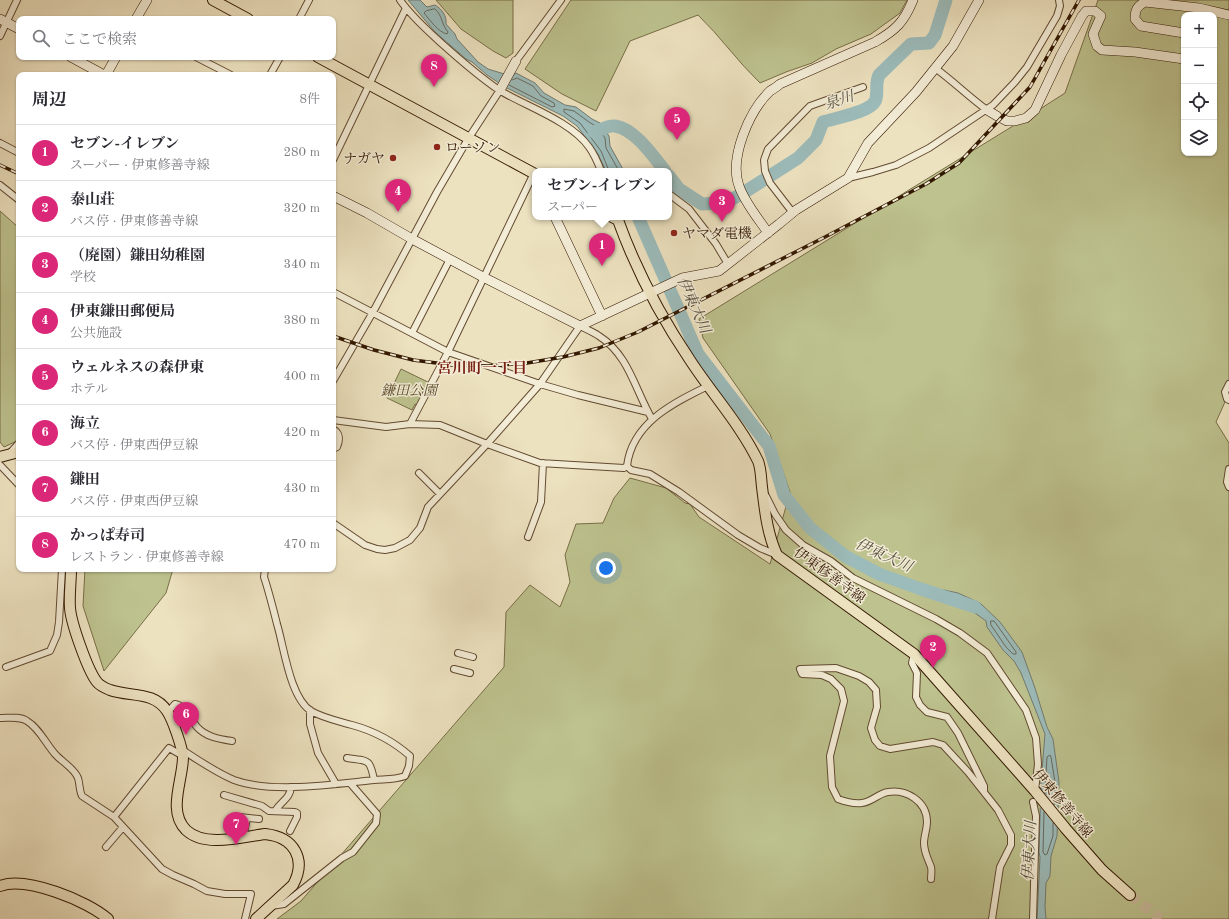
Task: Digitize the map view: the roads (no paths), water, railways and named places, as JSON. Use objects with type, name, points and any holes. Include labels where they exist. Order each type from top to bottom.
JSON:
[{"type":"main road","points":[[212,0],[242,16]]},
{"type":"main road","points":[[324,60],[532,172]]},
{"type":"main road","name":"伊東修善寺線","points":[[617,220],[689,360],[747,440],[759,463],[766,518],[770,536],[777,555],[914,654],[944,686],[1035,791],[1038,801],[1066,829],[1102,870],[1130,895]]},
{"type":"main road","points":[[0,457],[14,453]]},
{"type":"main road","points":[[71,572],[70,609],[74,627],[97,682],[110,690],[150,698],[157,701],[168,712],[182,752],[177,804],[181,824],[190,833],[204,840],[243,838],[265,834],[272,835],[284,840],[296,852],[299,860],[299,868],[296,878],[288,891],[256,919]]},
{"type":"main road","points":[[0,886],[16,883],[27,884],[57,892],[90,906],[108,919]]},
{"type":"street","points":[[0,36],[3,21],[17,0]]},
{"type":"street","points":[[138,16],[147,0]]},
{"type":"street","points":[[301,16],[309,0]]},
{"type":"street","points":[[400,0],[429,32],[468,68],[500,90],[551,117],[581,138],[589,146],[600,168]]},
{"type":"street","points":[[336,376],[468,139],[500,90],[516,61],[561,0]]},
{"type":"street","points":[[768,233],[743,197],[736,177],[736,163],[740,144],[749,121],[759,105],[770,92],[780,84],[875,42],[896,28],[907,15],[913,0]]},
{"type":"street","points":[[848,178],[868,143],[916,92],[953,46],[979,0]]},
{"type":"street","points":[[336,526],[365,545],[377,549],[386,550],[395,548],[410,540],[420,528],[428,507],[487,444],[540,384],[580,326],[682,278],[719,271],[793,213],[848,178],[896,165],[923,152],[987,110],[999,99],[1027,66],[1057,16],[1060,6],[1059,0]]},
{"type":"street","points":[[1181,33],[1141,26],[1135,19],[1135,12],[1138,6],[1145,2],[1198,8],[1216,12]]},
{"type":"street","points":[[336,153],[368,84],[406,8]]},
{"type":"street","points":[[935,68],[987,110],[1007,121],[1015,122],[1026,118],[1035,110],[1061,55],[1082,16],[1086,12],[1095,11],[1101,16],[1093,34],[1097,46],[1102,50],[1135,52],[1181,59]]},
{"type":"street","points":[[1217,12],[1229,15]]},
{"type":"street","points":[[3,21],[16,28]]},
{"type":"street","points":[[76,60],[99,72]]},
{"type":"street","points":[[107,72],[114,60]]},
{"type":"street","points":[[202,60],[225,72]]},
{"type":"street","points":[[272,72],[278,60]]},
{"type":"street","points":[[793,213],[770,183],[765,171],[764,160],[768,149],[810,106],[863,87]]},
{"type":"street","points":[[0,144],[16,152]]},
{"type":"street","points":[[410,424],[448,352],[483,277],[532,180]]},
{"type":"street","points":[[0,185],[16,198]]},
{"type":"street","points":[[672,196],[689,209],[716,244],[728,264]]},
{"type":"street","points":[[336,198],[483,277],[599,336],[613,347],[621,357],[633,377],[652,419]]},
{"type":"street","points":[[556,220],[602,316]]},
{"type":"street","points":[[412,333],[450,259]]},
{"type":"street","points":[[336,294],[448,352],[540,384],[648,412]]},
{"type":"street","points":[[1229,384],[1225,392],[1229,400]]},
{"type":"street","points":[[627,466],[632,448],[641,431],[652,419],[708,386]]},
{"type":"street","points":[[336,420],[386,427],[410,424],[440,425],[487,444],[543,463],[624,468],[627,466]]},
{"type":"street","points":[[336,433],[340,440],[336,448]]},
{"type":"street","points":[[528,537],[541,502],[543,463]]},
{"type":"street","points":[[0,465],[16,482]]},
{"type":"street","points":[[627,466],[631,470],[650,474],[679,492],[738,535],[760,548],[777,555]]},
{"type":"street","points":[[1229,469],[1227,482],[1229,487]]},
{"type":"street","points":[[419,473],[440,494]]},
{"type":"street","points":[[762,489],[775,514],[786,530],[803,545],[831,561],[853,578],[936,619],[987,653],[1026,710],[1036,738],[1038,764],[1035,791]]},
{"type":"street","points":[[6,667],[50,651],[57,635],[60,622],[62,572]]},
{"type":"street","points":[[114,817],[169,748],[182,752],[235,780],[255,785],[276,787],[336,784],[396,779],[404,776],[409,766],[410,756],[398,746],[374,732],[336,721],[310,710],[299,697],[290,675],[264,577],[265,572]]},
{"type":"street","points":[[458,652],[473,658]]},
{"type":"street","points":[[914,654],[912,663],[916,673],[916,697],[920,705],[927,712],[947,717],[961,740],[984,786],[984,794]]},
{"type":"street","points":[[931,879],[932,869],[924,844],[927,822],[926,815],[921,804],[915,798],[908,794],[899,792],[887,792],[863,803],[847,802],[838,799],[832,787],[830,756],[844,701],[841,689],[831,679],[822,675],[802,674],[800,669],[836,668],[859,676],[869,682],[876,690],[878,707],[871,728],[875,740],[880,746],[890,749],[933,742],[943,745],[968,772],[998,810],[1011,835],[1012,845],[1000,867],[992,919]]},
{"type":"street","points":[[454,669],[470,673]]},
{"type":"street","points":[[168,712],[175,704],[180,705],[197,727],[202,731],[215,738],[232,741]]},
{"type":"street","points":[[310,710],[310,724],[318,753],[336,784]]},
{"type":"street","points":[[0,718],[20,718],[28,721],[55,754],[78,778],[82,796],[114,817],[162,869],[207,891],[225,894],[251,894],[245,919]]},
{"type":"street","points":[[347,758],[369,762],[372,767],[374,780]]},
{"type":"street","points":[[271,906],[284,904],[342,858],[353,852],[376,823],[377,814],[350,783]]},
{"type":"street","points":[[275,811],[290,794],[291,786]]},
{"type":"street","points":[[224,796],[262,806],[269,811],[297,813],[290,831]]},
{"type":"street","points":[[1033,919],[1036,816],[1038,801]]},
{"type":"street","points":[[240,817],[259,819]]},
{"type":"street","points":[[243,838],[247,818]]},
{"type":"street","points":[[106,847],[123,827]]},
{"type":"water","points":[[408,0],[420,0],[427,7],[435,5],[440,9],[444,13],[446,24],[455,34],[457,39],[478,62],[488,69],[511,76],[516,73],[535,83],[544,93],[565,105],[576,107],[600,123],[609,136],[610,146],[622,168],[605,168],[598,154],[577,126],[563,116],[505,87],[466,59],[435,32]]},
{"type":"water","points":[[944,590],[958,593],[980,603],[1000,622],[1022,652],[1047,727],[1053,739],[1059,782],[1057,836],[1051,856],[1050,876],[1046,883],[1046,919],[1037,919],[1041,782],[1045,734],[1021,673],[1014,661],[1003,650],[987,627],[986,621],[953,597],[928,594]]},
{"type":"waterway","name":"泉川","points":[[672,180],[679,189],[702,204],[720,203],[740,195],[798,158],[816,140],[823,122],[861,111],[873,104],[876,99],[877,81],[879,75],[911,44],[929,43],[935,35],[946,0]]},
{"type":"waterway","name":"泉川","points":[[594,132],[610,126],[622,128],[630,132],[643,144],[663,168]]},
{"type":"waterway","name":"伊東大川","points":[[639,220],[698,354],[769,446],[784,495],[810,528],[845,556],[879,574],[975,607]]},
{"type":"tunnel","points":[[1130,895],[1161,919]]},
{"type":"railway","points":[[336,337],[374,350],[413,360],[452,365],[488,366],[527,363],[563,357],[599,348],[638,332],[926,184],[959,163],[1030,87],[1079,0]]},
{"type":"railway","points":[[0,165],[16,173]]},
{"type":"place","name":"かっぱ寿司","points":[[434,87]]},
{"type":"place","name":"ウェルネスの森伊東","points":[[677,140]]},
{"type":"place","name":"ローソン","points":[[437,147]]},
{"type":"place","name":"ナガヤ","points":[[393,158]]},
{"type":"place","name":"伊東鎌田郵便局","points":[[398,212]]},
{"type":"place","name":"（廃園）鎌田幼稚園","points":[[722,222]]},
{"type":"place","name":"ヤマダ電機","points":[[674,233]]},
{"type":"place","name":"セブン-イレブン","points":[[602,266]]},
{"type":"place","name":"泰山荘","points":[[933,668]]},
{"type":"place","name":"海立","points":[[186,735]]},
{"type":"place","name":"鎌田","points":[[236,845]]},
{"type":"district","name":"宮川町一丁目","points":[[482,368]]},
{"type":"park label","name":"鎌田公園","points":[[409,390]]}]
